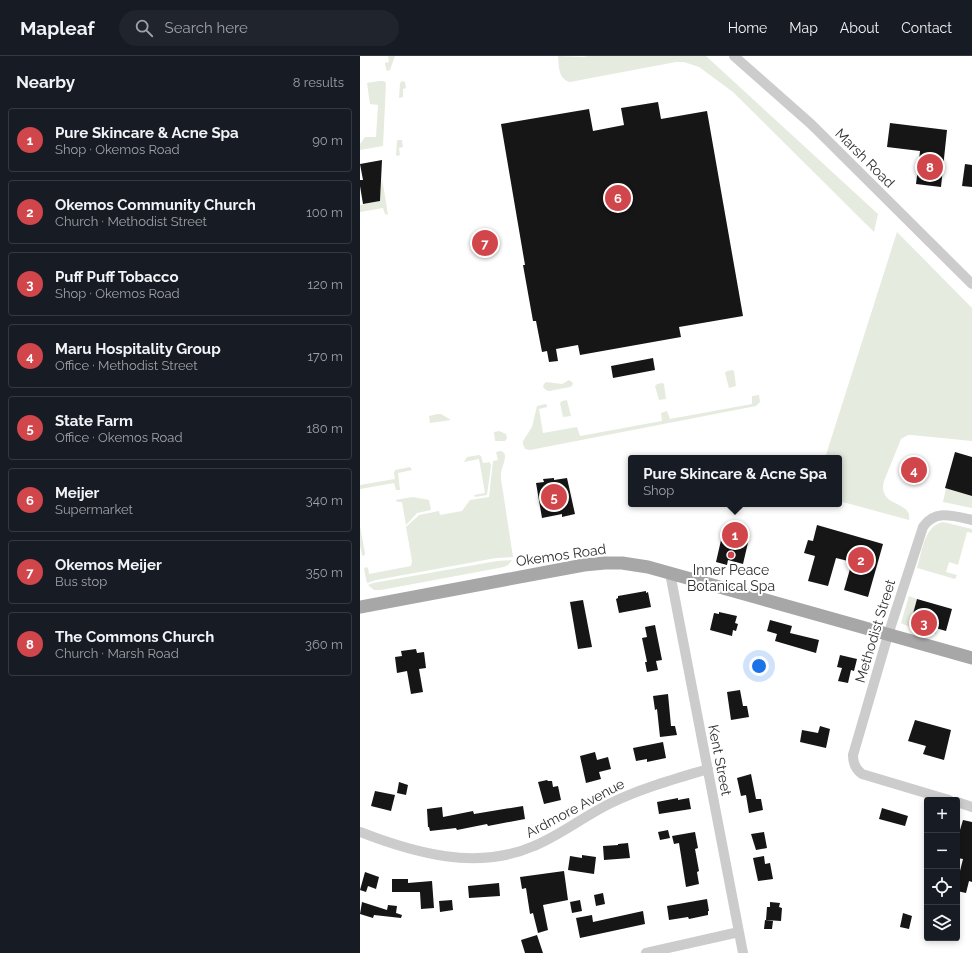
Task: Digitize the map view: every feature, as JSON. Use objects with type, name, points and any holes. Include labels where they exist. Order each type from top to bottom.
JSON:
[{"type":"main road","name":"Okemos Road","points":[[360,607],[595,564],[627,564],[670,573],[972,658]]},
{"type":"street","name":"Marsh Road","points":[[734,56],[816,129],[972,284]]},
{"type":"street","name":"Methodist Street","points":[[939,797],[866,776],[858,772],[854,764],[853,755],[888,635],[922,527],[929,520],[939,515],[949,515],[972,520]]},
{"type":"street","name":"Kent Street","points":[[670,573],[743,953]]},
{"type":"street","name":"Ardmore Avenue","points":[[360,832],[400,847],[432,854],[469,858],[499,856],[521,851],[545,841],[609,804],[654,785],[708,769]]},
{"type":"street","points":[[960,803],[972,807]]},
{"type":"street","points":[[646,953],[739,932]]},
{"type":"shaded area","points":[[388,56],[395,56],[390,70],[387,71],[385,63],[389,62]]},
{"type":"shaded area","points":[[558,56],[706,56],[878,214],[874,232],[733,92],[699,67],[684,62],[676,62],[570,82],[561,75]]},
{"type":"shaded area","points":[[384,81],[386,83],[383,146],[360,150],[360,144],[365,137],[376,137],[378,105],[370,104],[367,83]]},
{"type":"shaded area","points":[[402,81],[405,82],[406,88],[403,89],[403,97],[399,98],[400,83]]},
{"type":"shaded area","points":[[398,140],[402,140],[403,147],[399,148],[400,155],[397,156],[396,155]]},
{"type":"shaded area","points":[[382,178],[388,215],[385,214],[383,208],[360,212],[360,205],[380,201]]},
{"type":"shaded area","points":[[897,232],[972,308],[972,441],[912,435],[908,435],[901,439],[884,481],[883,490],[890,500],[906,509],[909,514],[909,520],[842,502],[842,455],[826,455]]},
{"type":"shaded area","points":[[732,370],[734,371],[736,386],[729,388],[725,373]]},
{"type":"shaded area","points":[[569,380],[573,383],[570,387],[549,391],[543,387],[546,382],[562,384]]},
{"type":"shaded area","points":[[662,383],[664,384],[666,399],[659,400],[655,386]]},
{"type":"shaded area","points":[[759,395],[760,402],[756,406],[530,450],[525,449],[523,444],[523,441],[532,427],[537,406],[545,404],[547,407],[539,409],[543,433],[577,427],[580,436],[662,421],[661,413],[667,411],[670,419],[752,404],[752,396]]},
{"type":"shaded area","points":[[567,400],[571,416],[563,417],[560,403]]},
{"type":"shaded area","points":[[441,414],[451,420],[430,423],[429,416]]},
{"type":"shaded area","points":[[499,431],[506,434],[507,438],[505,441],[495,441],[494,432]]},
{"type":"shaded area","points":[[501,451],[505,455],[501,479],[513,557],[496,558],[376,580],[367,583],[364,569],[366,567],[368,568],[369,574],[411,566],[412,561],[406,527],[419,515],[439,511],[440,515],[462,511],[470,500],[489,497],[493,461],[498,460],[496,452]]},
{"type":"shaded area","points":[[481,456],[483,463],[490,462],[491,466],[487,495],[475,497],[474,495],[485,493],[479,459],[464,462],[467,457]]},
{"type":"shaded area","points":[[410,467],[412,470],[398,473],[400,490],[396,490],[394,483],[360,489],[360,485],[395,479],[395,470]]},
{"type":"shaded area","points":[[946,488],[972,496],[972,508],[943,502]]},
{"type":"shaded area","points":[[413,497],[429,500],[431,510],[417,513],[406,525],[402,502],[395,500]]},
{"type":"shaded area","points":[[943,522],[972,529],[972,533],[967,532],[958,565],[949,562],[946,572],[957,575],[955,579],[917,568],[922,547],[928,534],[937,524]]},
{"type":"shaded area","points":[[360,526],[365,553],[364,556],[362,555],[360,546]]},
{"type":"shaded area","points":[[512,560],[504,567],[381,590],[374,590],[368,585],[497,561]]},
{"type":"shaded area","points":[[909,596],[917,599],[911,621],[919,623],[917,629],[901,623]]},
{"type":"shaded area","points":[[921,624],[937,629],[936,634],[920,630]]},
{"type":"building","points":[[658,102],[661,119],[707,111],[743,316],[679,327],[681,337],[580,355],[578,345],[556,349],[558,361],[549,362],[547,351],[542,352],[536,321],[533,321],[501,124],[589,109],[593,131],[624,125],[621,108]]},
{"type":"building","points":[[890,123],[947,130],[941,187],[916,184],[920,151],[887,147]]},
{"type":"building","points":[[382,160],[380,201],[363,204],[360,180],[363,180],[360,164]]},
{"type":"building","points":[[965,164],[972,165],[972,187],[962,186]]},
{"type":"building","points":[[653,358],[655,370],[613,378],[611,366]]},
{"type":"building","points":[[955,452],[972,457],[972,496],[945,488]]},
{"type":"building","points":[[910,456],[919,457],[918,462],[922,462],[920,480],[906,478]]},
{"type":"building","points":[[554,478],[554,480],[567,478],[575,514],[562,517],[562,514],[542,518],[536,483],[544,482],[543,479]]},
{"type":"building","points":[[817,525],[883,544],[868,597],[844,590],[852,562],[836,558],[828,586],[808,581],[815,556],[804,553],[808,540],[813,541]]},
{"type":"building","points":[[724,527],[750,534],[743,564],[728,560],[727,565],[716,562]]},
{"type":"building","points":[[646,591],[646,593],[648,592],[651,607],[619,613],[616,599],[618,596]]},
{"type":"building","points":[[917,599],[952,609],[946,631],[911,621]]},
{"type":"building","points":[[583,600],[592,647],[578,649],[570,602]]},
{"type":"building","points":[[719,612],[737,616],[735,623],[738,624],[736,631],[733,630],[732,636],[710,630],[714,613],[719,614]]},
{"type":"building","points":[[770,620],[792,626],[790,633],[819,640],[816,653],[775,641],[777,634],[767,631]]},
{"type":"building","points":[[655,625],[662,660],[656,661],[658,670],[647,672],[645,662],[647,662],[642,638],[647,637],[645,627]]},
{"type":"building","points":[[416,649],[417,653],[424,652],[426,668],[419,669],[423,692],[411,694],[407,671],[397,673],[395,657],[402,656],[401,651]]},
{"type":"building","points":[[840,655],[857,659],[854,671],[851,670],[848,683],[838,681],[842,668],[837,667]]},
{"type":"building","points":[[740,690],[743,706],[747,706],[749,717],[731,720],[727,692]]},
{"type":"building","points":[[668,694],[671,726],[675,726],[677,735],[660,737],[657,709],[655,710],[653,696]]},
{"type":"building","points":[[915,720],[951,730],[944,760],[923,754],[926,746],[908,741]]},
{"type":"building","points":[[820,726],[830,729],[826,748],[800,742],[802,730],[818,733]]},
{"type":"building","points":[[663,742],[666,758],[647,762],[647,759],[636,761],[633,748]]},
{"type":"building","points":[[595,752],[597,760],[608,757],[611,769],[599,772],[601,779],[586,783],[580,756]]},
{"type":"building","points":[[751,774],[756,799],[761,799],[763,810],[749,813],[746,795],[741,796],[737,778]]},
{"type":"building","points":[[547,780],[552,781],[553,787],[558,786],[561,800],[544,804],[538,782]]},
{"type":"building","points":[[399,782],[408,785],[406,795],[397,793]]},
{"type":"building","points":[[375,791],[395,795],[391,811],[371,806]]},
{"type":"building","points":[[678,798],[678,800],[689,798],[691,809],[659,814],[657,802]]},
{"type":"building","points":[[523,806],[525,819],[457,830],[456,828],[430,831],[428,827],[427,809],[442,807],[443,817],[473,811],[474,814]]},
{"type":"building","points":[[882,808],[908,816],[905,826],[879,819]]},
{"type":"building","points":[[963,820],[972,822],[972,882],[969,881],[966,893],[960,892],[960,871],[963,859],[960,858],[960,830]]},
{"type":"building","points":[[668,830],[670,838],[660,840],[658,832]]},
{"type":"building","points":[[695,832],[698,848],[695,849],[699,871],[697,872],[699,884],[686,887],[679,843],[674,844],[672,836]]},
{"type":"building","points":[[764,832],[767,848],[756,850],[751,834]]},
{"type":"building","points":[[628,843],[630,858],[604,860],[603,846]]},
{"type":"building","points":[[582,855],[596,857],[594,874],[568,870],[570,856],[582,858]]},
{"type":"building","points":[[764,856],[765,864],[770,863],[773,879],[758,881],[753,858]]},
{"type":"building","points":[[564,871],[568,900],[543,905],[548,930],[538,933],[533,913],[530,914],[526,888],[522,889],[520,877]]},
{"type":"building","points":[[365,872],[379,877],[376,889],[368,886],[366,892],[360,890]]},
{"type":"building","points":[[392,879],[408,879],[408,883],[432,881],[434,908],[421,909],[420,892],[392,892]]},
{"type":"building","points":[[499,883],[500,896],[469,898],[468,886]]},
{"type":"building","points":[[603,893],[605,904],[596,906],[594,895]]},
{"type":"building","points":[[707,899],[709,911],[708,915],[689,919],[688,917],[669,920],[667,906]]},
{"type":"building","points":[[452,900],[453,910],[440,912],[439,901]]},
{"type":"building","points":[[580,900],[582,911],[572,913],[570,902]]},
{"type":"building","points":[[362,902],[387,910],[388,905],[397,906],[396,913],[402,915],[401,918],[374,915],[373,918],[360,914]]},
{"type":"building","points":[[770,902],[780,903],[779,907],[782,908],[781,921],[766,920],[767,907],[770,907]]},
{"type":"building","points":[[643,911],[645,924],[580,938],[576,918],[592,915],[593,922]]},
{"type":"building","points":[[903,913],[912,916],[909,929],[900,927]]},
{"type":"building","points":[[765,920],[773,921],[772,929],[764,929]]},
{"type":"building","points":[[537,935],[543,953],[525,953],[521,940]]},
{"type":"place","name":"The Commons Church","points":[[930,167]]},
{"type":"place","name":"Meijer","points":[[618,198]]},
{"type":"place","name":"Okemos Meijer","points":[[485,243]]},
{"type":"place","name":"Maru Hospitality Group","points":[[914,470]]},
{"type":"place","name":"State Farm","points":[[554,497]]},
{"type":"place","name":"Pure Skincare & Acne Spa","points":[[735,535]]},
{"type":"place","name":"Inner Peace Botanical Spa","points":[[731,555]]},
{"type":"place","name":"Okemos Community Church","points":[[861,560]]},
{"type":"place","name":"Puff Puff Tobacco","points":[[924,623]]}]
